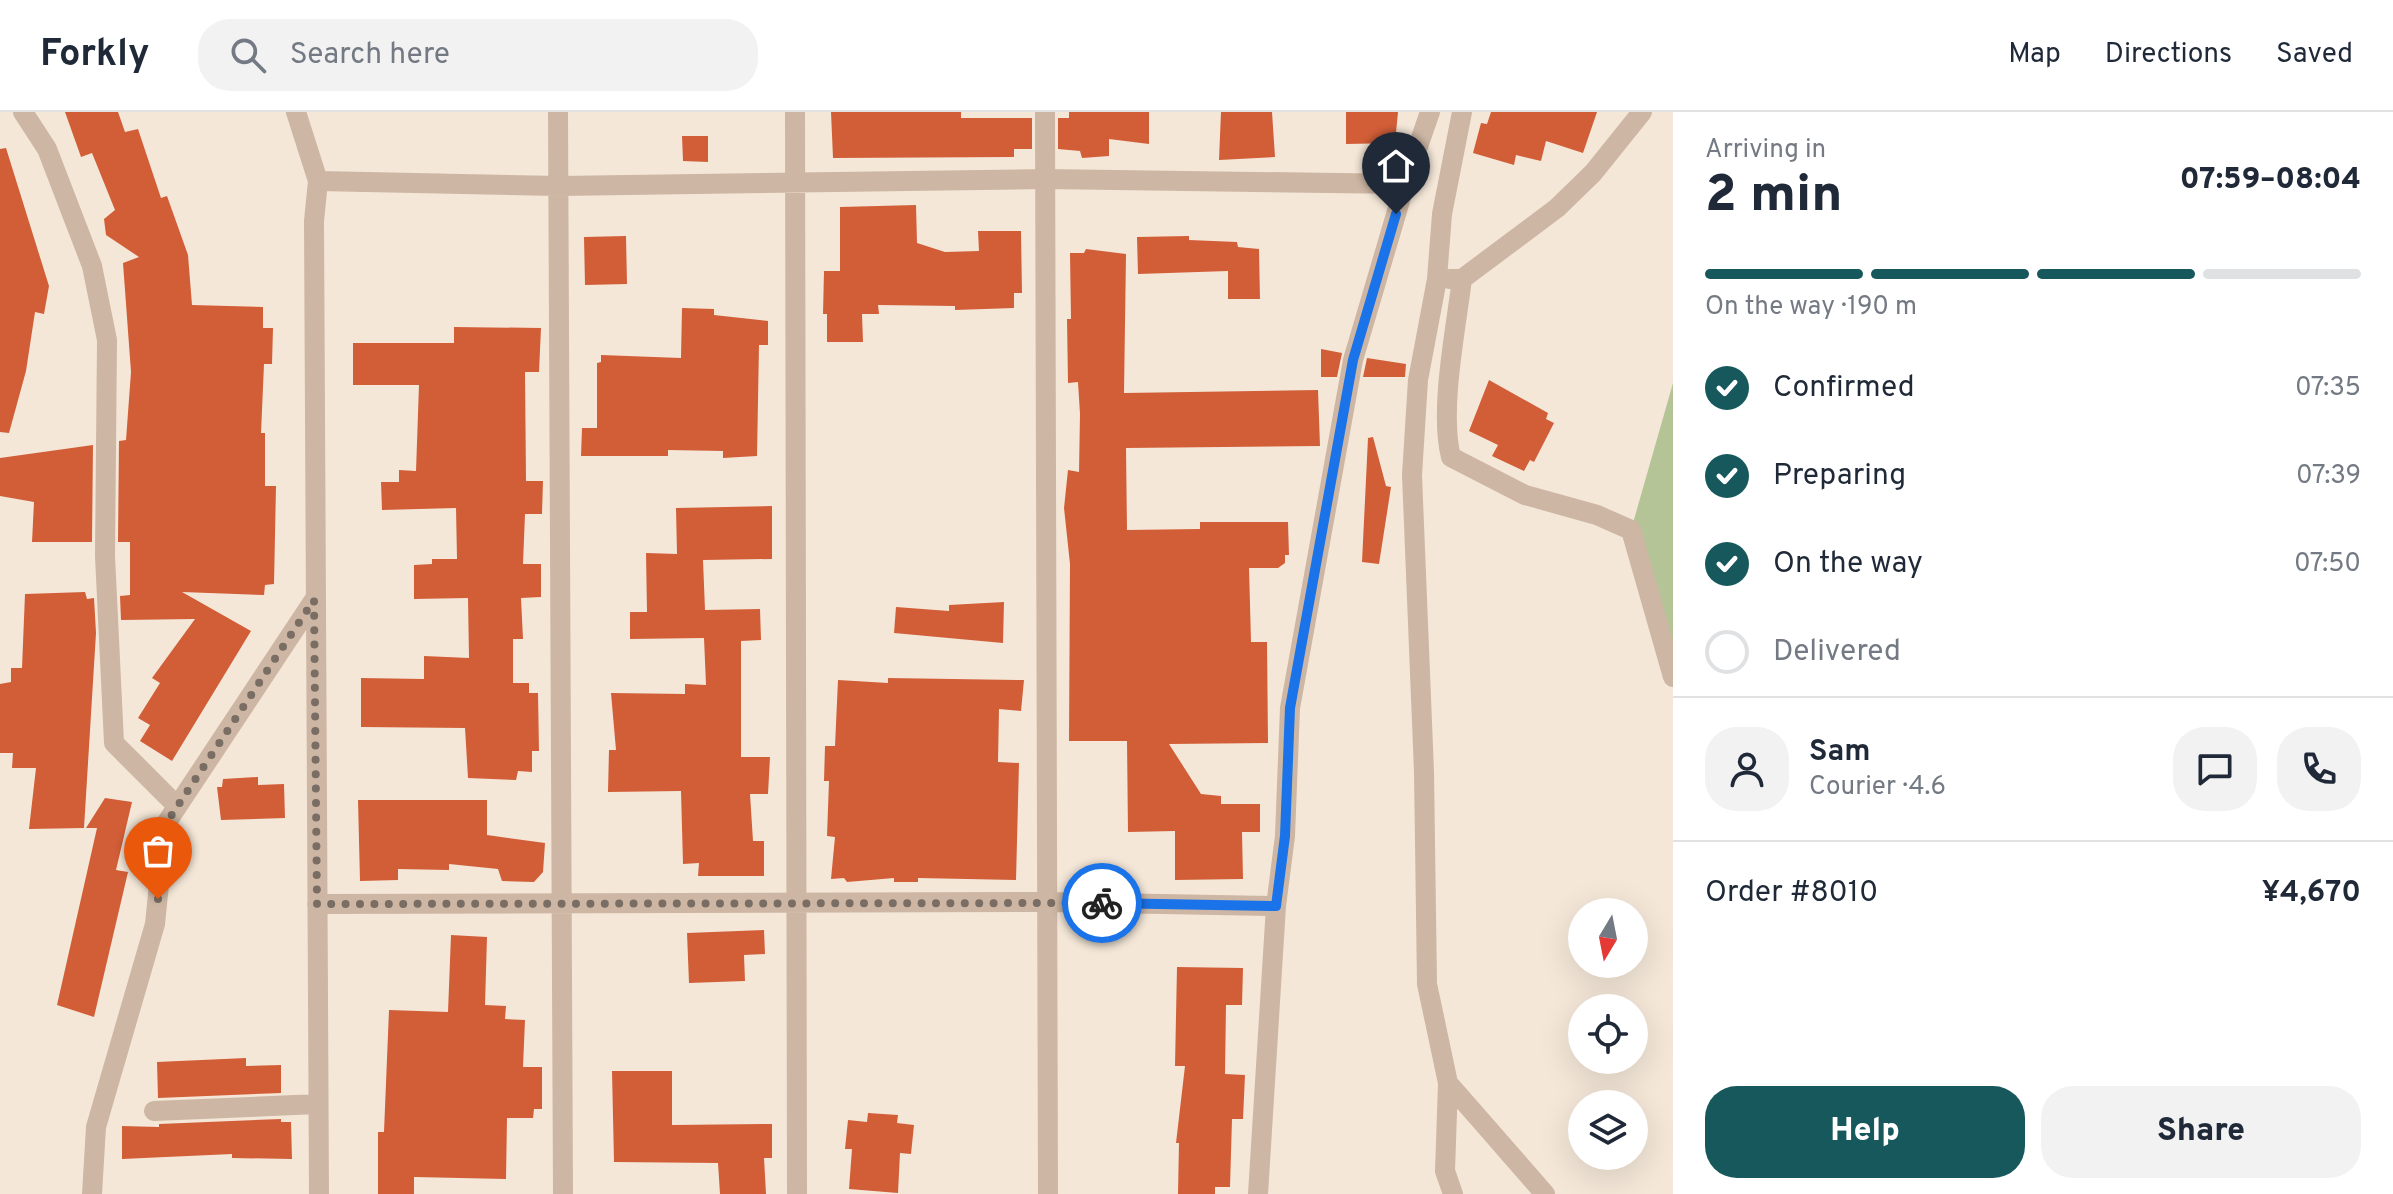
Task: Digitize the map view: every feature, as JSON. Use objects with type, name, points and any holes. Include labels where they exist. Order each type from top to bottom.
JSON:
[{"type":"street","points":[[23,112],[47,149],[92,266],[107,340],[105,556],[114,743],[177,806]]},
{"type":"street","points":[[296,112],[318,181],[314,221],[314,600],[319,1194]]},
{"type":"street","points":[[558,112],[563,1194]]},
{"type":"street","points":[[795,112],[797,1194]]},
{"type":"street","points":[[1045,112],[1050,902],[1048,1194]]},
{"type":"street","points":[[1258,1194],[1276,906],[1285,836],[1290,708],[1353,360],[1405,184],[1430,112]]},
{"type":"street","points":[[1453,1194],[1445,1171],[1448,1083],[1427,984],[1424,772],[1412,475],[1418,380],[1437,279],[1442,214],[1462,112]]},
{"type":"street","points":[[1437,279],[1462,279],[1557,208],[1593,173],[1642,112]]},
{"type":"street","points":[[318,181],[559,186],[1045,179],[1405,184]]},
{"type":"street","points":[[1462,279],[1448,414],[1447,442],[1451,457],[1525,495],[1597,515],[1631,530],[1673,677]]},
{"type":"street","points":[[92,1194],[96,1127],[155,924],[165,825],[314,600]]},
{"type":"street","points":[[317,904],[1050,902],[1276,906]]},
{"type":"street","points":[[1448,1083],[1545,1194]]},
{"type":"street","points":[[154,1111],[318,1104]]},
{"type":"green space","points":[[1673,383],[1673,669],[1631,530]]},
{"type":"building","points":[[65,112],[118,112],[125,132],[138,129],[161,198],[167,196],[188,255],[192,305],[263,307],[263,328],[273,328],[272,364],[264,364],[261,433],[265,433],[265,486],[276,486],[274,584],[265,585],[264,595],[182,592],[251,631],[172,761],[140,741],[150,725],[138,718],[160,683],[152,678],[195,619],[121,620],[120,596],[130,595],[130,542],[118,542],[119,441],[126,440],[131,372],[123,263],[139,257],[106,235],[104,219],[115,210],[92,153],[81,157]]},
{"type":"building","points":[[831,112],[961,112],[961,118],[1032,118],[1032,149],[1014,149],[1014,157],[833,158]]},
{"type":"building","points":[[1069,112],[1149,112],[1149,144],[1109,139],[1109,156],[1082,158],[1080,151],[1058,149],[1058,118],[1069,118]]},
{"type":"building","points":[[1221,112],[1272,112],[1275,157],[1219,160]]},
{"type":"building","points":[[1346,112],[1398,112],[1395,143],[1346,144]]},
{"type":"building","points":[[1491,112],[1597,112],[1583,153],[1546,141],[1541,161],[1516,155],[1514,165],[1473,153],[1481,123],[1487,124]]},
{"type":"building","points":[[682,136],[708,136],[708,162],[683,161]]},
{"type":"building","points":[[6,148],[49,286],[44,314],[35,312],[26,371],[9,433],[0,432],[0,149]]},
{"type":"building","points":[[916,205],[917,243],[945,252],[979,251],[978,231],[1021,231],[1022,293],[1014,293],[1014,308],[955,310],[955,306],[878,305],[879,314],[862,314],[863,342],[827,342],[827,314],[823,314],[824,271],[840,271],[840,207]]},
{"type":"building","points":[[626,236],[627,284],[585,285],[584,237]]},
{"type":"building","points":[[1189,236],[1189,240],[1237,242],[1238,247],[1259,249],[1260,299],[1228,299],[1228,271],[1138,274],[1137,237]]},
{"type":"building","points":[[1086,249],[1126,254],[1124,393],[1318,390],[1320,446],[1126,448],[1127,530],[1200,529],[1200,522],[1288,522],[1289,555],[1285,555],[1285,563],[1278,568],[1249,568],[1251,642],[1267,642],[1268,743],[1169,744],[1201,794],[1221,796],[1221,804],[1260,804],[1260,832],[1242,832],[1243,879],[1175,880],[1175,831],[1128,832],[1127,741],[1069,741],[1070,564],[1064,508],[1068,470],[1079,472],[1080,414],[1078,382],[1068,383],[1067,319],[1071,319],[1070,253],[1084,253]]},
{"type":"building","points":[[682,308],[714,309],[714,315],[768,321],[768,345],[759,345],[757,456],[723,458],[723,451],[668,450],[668,456],[581,456],[582,428],[597,428],[597,363],[601,362],[601,355],[681,358]]},
{"type":"building","points":[[454,327],[541,328],[539,372],[525,372],[526,481],[543,481],[542,514],[525,514],[523,564],[541,564],[541,597],[521,598],[523,639],[513,639],[513,683],[529,683],[529,693],[538,693],[539,751],[532,751],[532,772],[518,771],[516,780],[468,778],[465,728],[361,727],[361,678],[424,679],[424,656],[469,658],[468,598],[414,599],[414,565],[432,564],[432,559],[457,559],[456,508],[382,510],[381,482],[399,482],[399,470],[416,471],[419,385],[353,385],[353,343],[454,343]]},
{"type":"building","points":[[1321,349],[1342,353],[1337,377],[1321,377]]},
{"type":"building","points":[[1367,358],[1406,364],[1405,377],[1363,377]]},
{"type":"building","points":[[1489,380],[1548,413],[1546,419],[1554,423],[1534,462],[1530,460],[1524,471],[1492,456],[1498,445],[1469,431]]},
{"type":"building","points":[[1373,437],[1386,486],[1391,487],[1379,564],[1362,562],[1368,438]]},
{"type":"building","points":[[93,445],[92,542],[32,542],[34,502],[0,496],[0,458]]},
{"type":"building","points":[[772,506],[772,559],[703,560],[705,610],[760,609],[761,640],[741,641],[741,757],[770,757],[768,794],[750,794],[753,841],[764,841],[764,876],[698,876],[699,863],[683,864],[681,791],[608,792],[609,750],[616,750],[611,693],[685,694],[685,684],[706,685],[704,638],[630,639],[630,612],[647,612],[646,553],[677,554],[676,508]]},
{"type":"building","points":[[85,592],[87,599],[94,598],[96,633],[84,828],[29,829],[36,768],[12,768],[13,753],[0,753],[0,684],[11,682],[11,668],[22,668],[25,594]]},
{"type":"building","points":[[1004,602],[1003,643],[894,633],[896,607],[949,611],[949,605]]},
{"type":"building","points":[[888,678],[1024,680],[1021,711],[999,709],[998,762],[1019,763],[1016,880],[918,878],[918,882],[894,882],[894,878],[847,882],[844,878],[831,879],[835,837],[827,836],[829,781],[824,781],[825,746],[835,746],[838,680],[888,683]]},
{"type":"building","points":[[258,777],[258,785],[284,784],[285,818],[221,820],[217,787],[222,787],[223,779]]},
{"type":"building","points":[[105,798],[132,802],[116,870],[128,872],[94,1017],[57,1005],[97,828],[86,828]]},
{"type":"building","points":[[358,800],[487,800],[487,835],[545,843],[543,872],[534,882],[502,881],[498,869],[449,864],[449,870],[398,869],[398,880],[360,881]]},
{"type":"building","points":[[764,930],[765,954],[744,955],[745,981],[689,983],[687,933]]},
{"type":"building","points":[[451,935],[487,937],[485,1005],[506,1006],[505,1019],[525,1020],[523,1067],[542,1067],[542,1109],[534,1109],[533,1118],[507,1118],[506,1179],[414,1177],[414,1194],[378,1194],[378,1132],[384,1132],[389,1010],[448,1012]]},
{"type":"building","points":[[1177,967],[1243,968],[1242,1005],[1226,1005],[1225,1074],[1245,1075],[1243,1119],[1232,1119],[1230,1187],[1215,1187],[1215,1194],[1178,1194],[1179,1143],[1176,1143],[1185,1066],[1175,1066]]},
{"type":"building","points":[[246,1058],[246,1066],[281,1065],[281,1093],[158,1098],[157,1062]]},
{"type":"building","points":[[612,1071],[672,1071],[672,1125],[772,1124],[772,1158],[764,1158],[766,1194],[720,1194],[718,1163],[614,1162]]},
{"type":"building","points":[[868,1113],[898,1115],[897,1123],[914,1125],[911,1154],[900,1153],[898,1193],[849,1189],[852,1149],[845,1149],[848,1120],[867,1122]]},
{"type":"building","points":[[281,1119],[281,1122],[291,1122],[292,1159],[232,1158],[232,1154],[122,1159],[122,1126],[159,1127],[159,1124]]},
{"type":"way so far","points":[[158,899],[165,825],[314,600],[317,904],[1102,903]]},
{"type":"route","points":[[1102,903],[1276,906],[1285,836],[1290,708],[1353,360],[1396,214]]}]
